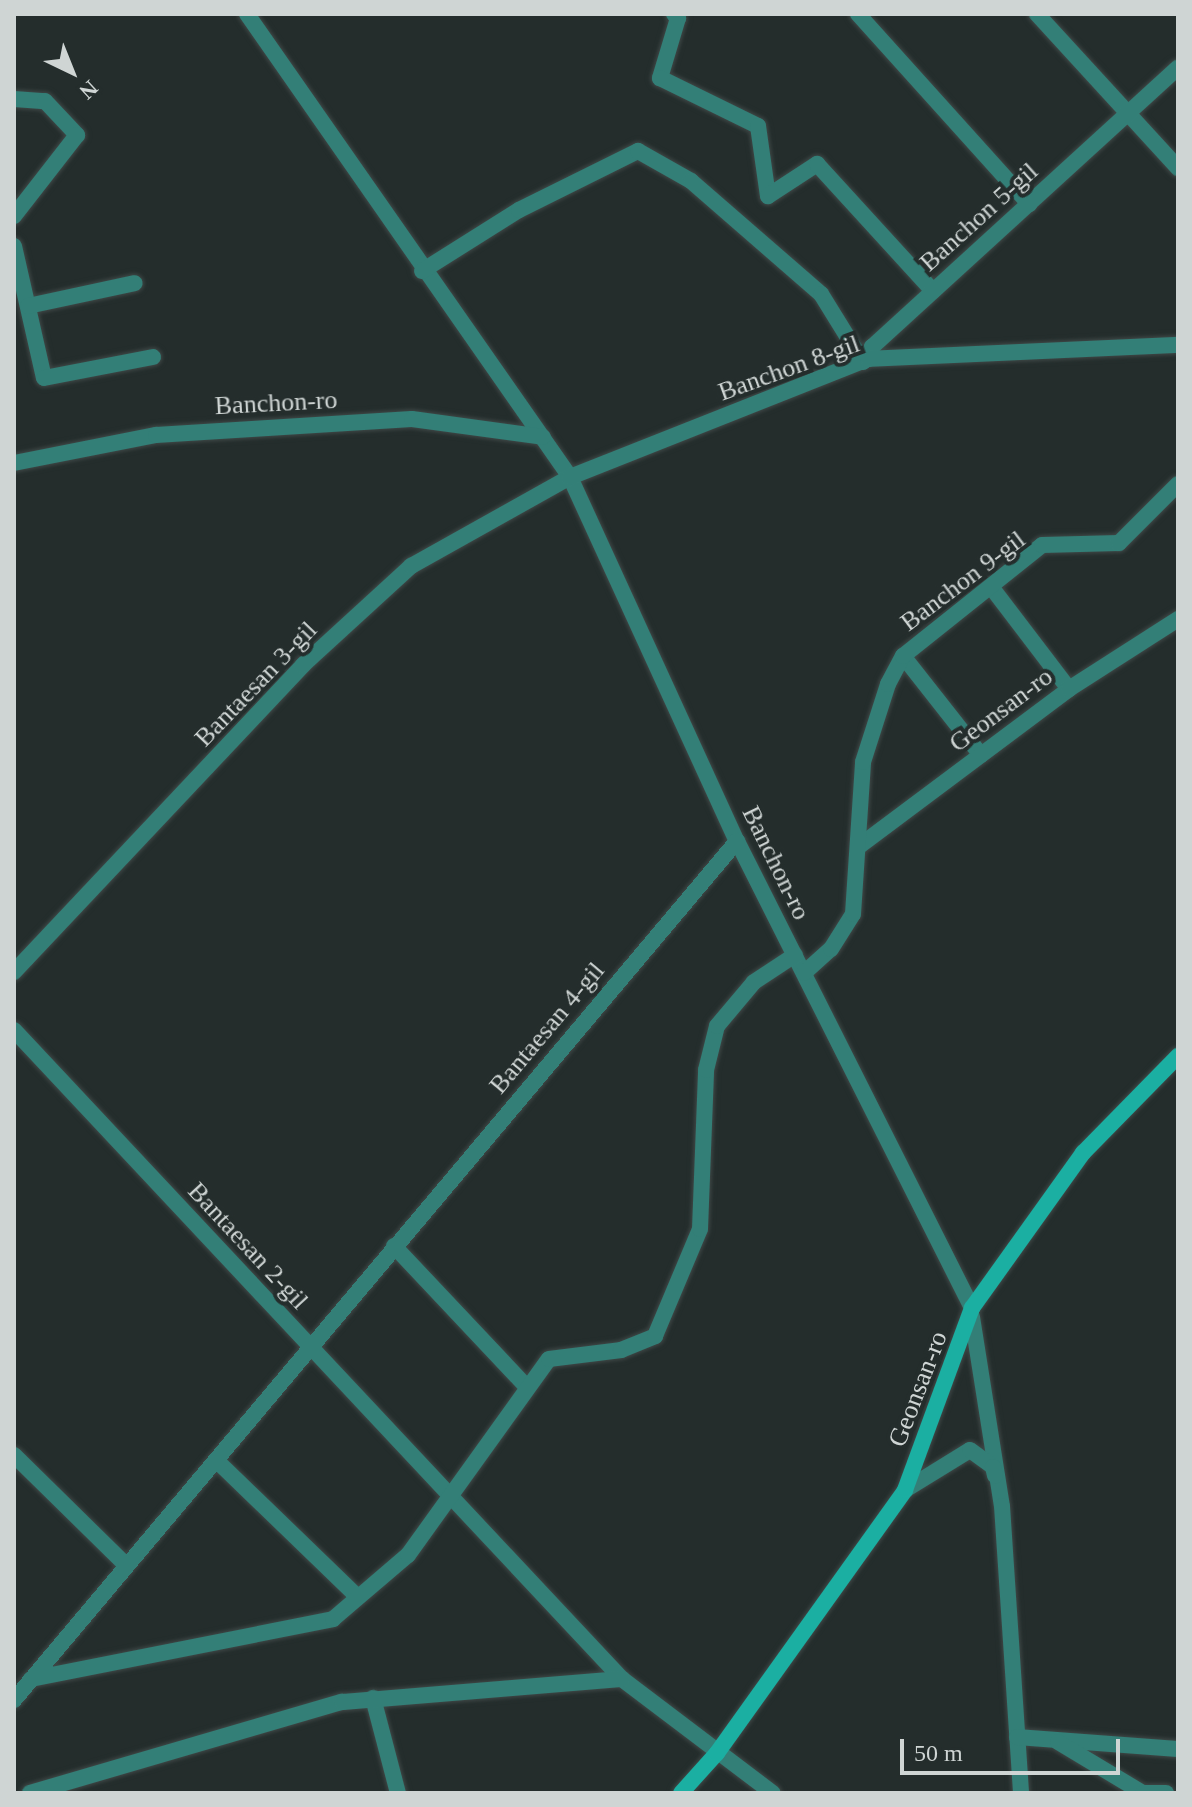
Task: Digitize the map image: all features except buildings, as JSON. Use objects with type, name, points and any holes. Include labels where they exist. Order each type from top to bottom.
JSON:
[{"type":"street","name":"Banchon-ro","points":[[247,14],[422,271],[570,477],[737,841],[972,1313],[1002,1506]]},
{"type":"street","points":[[674,14],[678,18],[660,78],[758,126],[768,196],[817,164],[933,291]]},
{"type":"street","points":[[858,14],[1029,204]]},
{"type":"street","points":[[1037,14],[1178,168]]},
{"type":"street","name":"Banchon 5-gil","points":[[866,361],[872,347],[1177,69]]},
{"type":"street","points":[[14,99],[45,101],[77,135],[14,216]]},
{"type":"street","points":[[422,271],[519,210],[638,151],[691,181],[821,294],[866,361]]},
{"type":"street","points":[[14,246],[44,378],[153,357]]},
{"type":"street","points":[[28,306],[135,283]]},
{"type":"street","name":"Banchon 8-gil","points":[[570,477],[866,361],[1178,345]]},
{"type":"street","name":"Banchon-ro","points":[[14,463],[156,435],[412,419],[543,437]]},
{"type":"street","name":"Bantaesan 3-gil","points":[[14,972],[303,665],[411,566],[570,477]]},
{"type":"street","name":"Banchon 9-gil","points":[[804,973],[831,949],[853,914],[863,762],[888,684],[903,656],[992,588],[1042,545],[1119,543],[1176,489]]},
{"type":"street","points":[[992,588],[1069,689]]},
{"type":"street","name":"Geonsan-ro","points":[[858,847],[1069,689],[1178,619]]},
{"type":"street","points":[[903,656],[981,755]]},
{"type":"street","name":"Bantaesan 4-gil","points":[[14,1700],[737,841]]},
{"type":"street","points":[[31,1679],[333,1619],[408,1555],[448,1494],[512,1417],[527,1387],[549,1359],[621,1350],[655,1336],[700,1229],[706,1070],[717,1026],[754,982],[795,955]]},
{"type":"street","name":"Bantaesan 2-gil","points":[[14,1030],[622,1679]]},
{"type":"street","name":"Geonsan-ro","points":[[681,1793],[717,1753],[905,1490],[972,1313],[1083,1153],[1178,1057]]},
{"type":"street","points":[[394,1246],[527,1387]]},
{"type":"street","points":[[905,1490],[970,1450],[993,1467],[1002,1506],[1021,1793]]},
{"type":"street","points":[[14,1455],[127,1566]]},
{"type":"street","points":[[216,1460],[357,1596]]},
{"type":"street","points":[[30,1793],[342,1702],[622,1679],[773,1793]]},
{"type":"street","points":[[373,1698],[398,1793]]},
{"type":"street","points":[[1017,1737],[1178,1749]]},
{"type":"street","points":[[1053,1739],[1143,1793],[1166,1793]]}]
